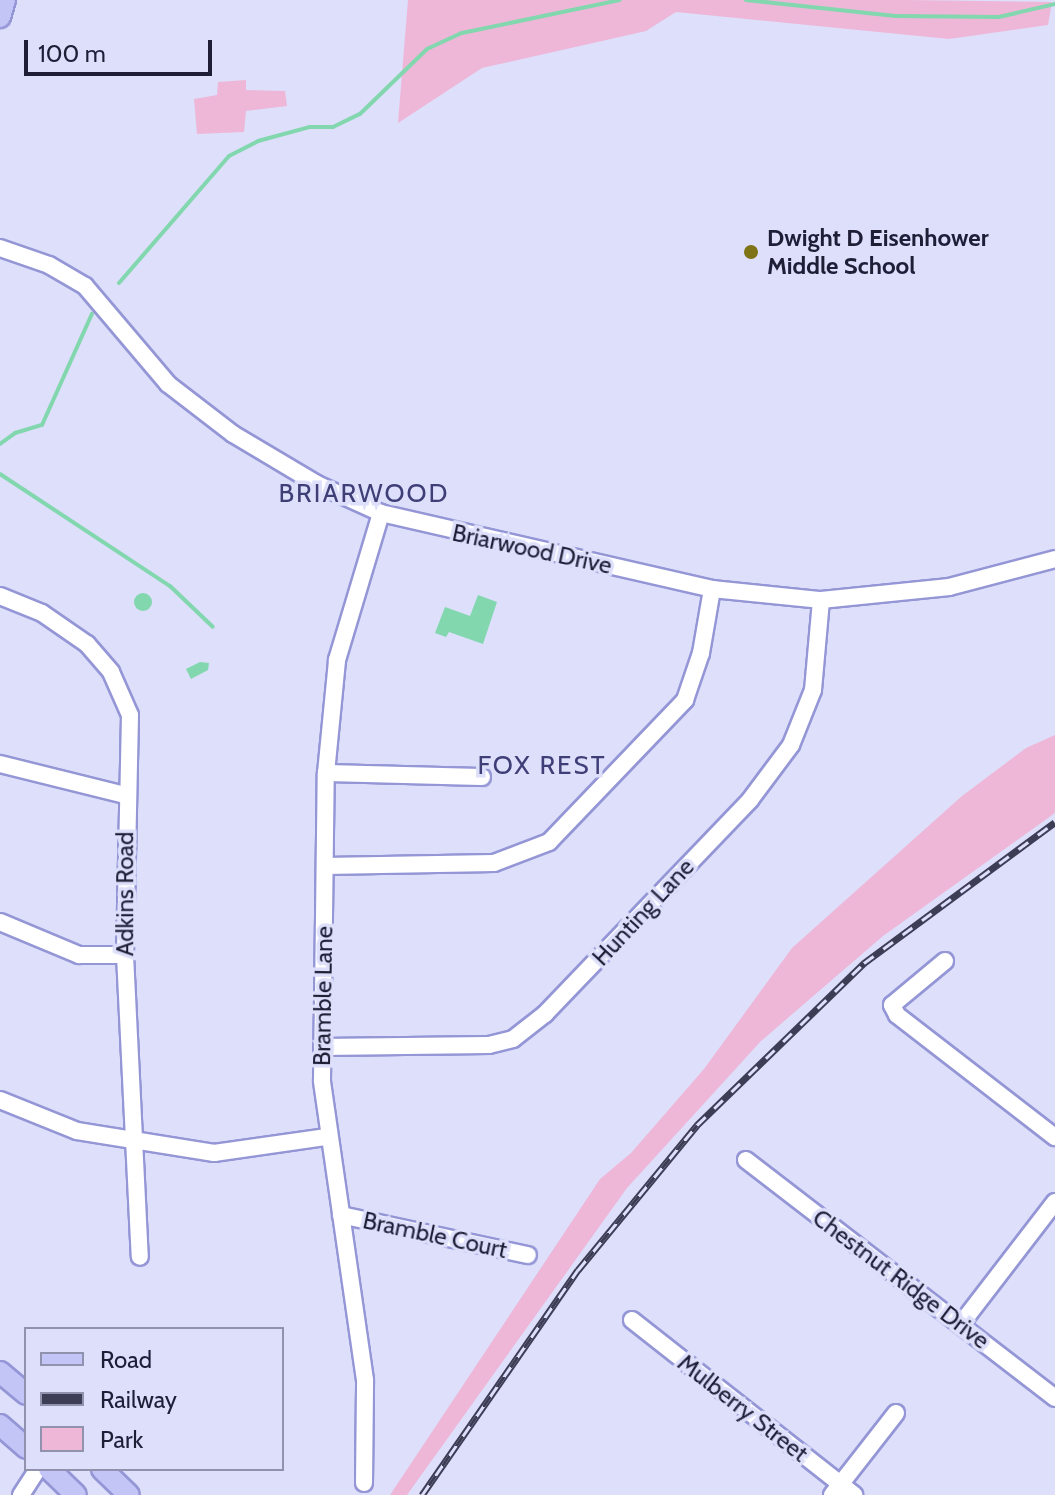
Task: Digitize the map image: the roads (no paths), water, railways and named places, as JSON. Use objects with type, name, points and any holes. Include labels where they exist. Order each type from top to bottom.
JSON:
[{"type":"main road","points":[[0,17],[5,0]]},
{"type":"main road","points":[[0,1372],[24,1392]]},
{"type":"main road","points":[[0,1425],[24,1446]]},
{"type":"main road","points":[[51,1471],[76,1495]]},
{"type":"main road","points":[[104,1471],[129,1495]]},
{"type":"street","name":"Briarwood Drive","points":[[0,248],[49,265],[85,286],[168,384],[233,434],[317,484],[381,513],[712,589],[821,600],[949,587],[1055,559]]},
{"type":"street","name":"Bramble Lane","points":[[364,1483],[365,1380],[327,1137],[322,1047],[326,773],[337,660],[381,513]]},
{"type":"street","points":[[325,866],[494,863],[549,842],[678,710],[695,675],[712,589]]},
{"type":"street","name":"Adkins Road","points":[[0,596],[70,631],[111,672],[130,715],[125,795],[125,955],[140,1257]]},
{"type":"street","name":"Hunting Lane","points":[[322,1047],[489,1045],[525,1032],[770,776],[809,705],[821,600]]},
{"type":"street","points":[[0,764],[125,795]]},
{"type":"street","points":[[326,773],[482,777]]},
{"type":"street","points":[[0,922],[79,955],[125,955]]},
{"type":"street","points":[[945,961],[892,1005],[897,1015],[1055,1137]]},
{"type":"street","points":[[0,1100],[64,1127],[136,1141],[226,1153],[327,1137]]},
{"type":"street","name":"Chestnut Ridge Drive","points":[[746,1160],[1055,1398]]},
{"type":"street","points":[[961,1324],[1055,1202]]},
{"type":"street","name":"Bramble Court","points":[[341,1215],[528,1255]]},
{"type":"street","name":"Mulberry Street","points":[[632,1320],[842,1492]]},
{"type":"street","points":[[842,1492],[896,1413]]},
{"type":"street","points":[[21,1495],[37,1471]]},
{"type":"waterway","points":[[119,283],[229,156],[258,141],[310,127],[333,127],[360,114],[427,49],[462,33],[620,0]]},
{"type":"waterway","points":[[746,0],[895,16],[999,17],[1055,4]]},
{"type":"waterway","points":[[0,444],[15,433],[42,425],[92,314]]},
{"type":"waterway","points":[[0,474],[170,586],[213,627]]},
{"type":"railway","points":[[422,1495],[578,1270],[697,1125],[864,963],[1055,822]]},
{"type":"place","name":"Dwight D Eisenhower Middle School","points":[[751,252]]},
{"type":"district","name":"BRIARWOOD","points":[[364,494]]},
{"type":"district","name":"FOX REST","points":[[542,766]]}]
